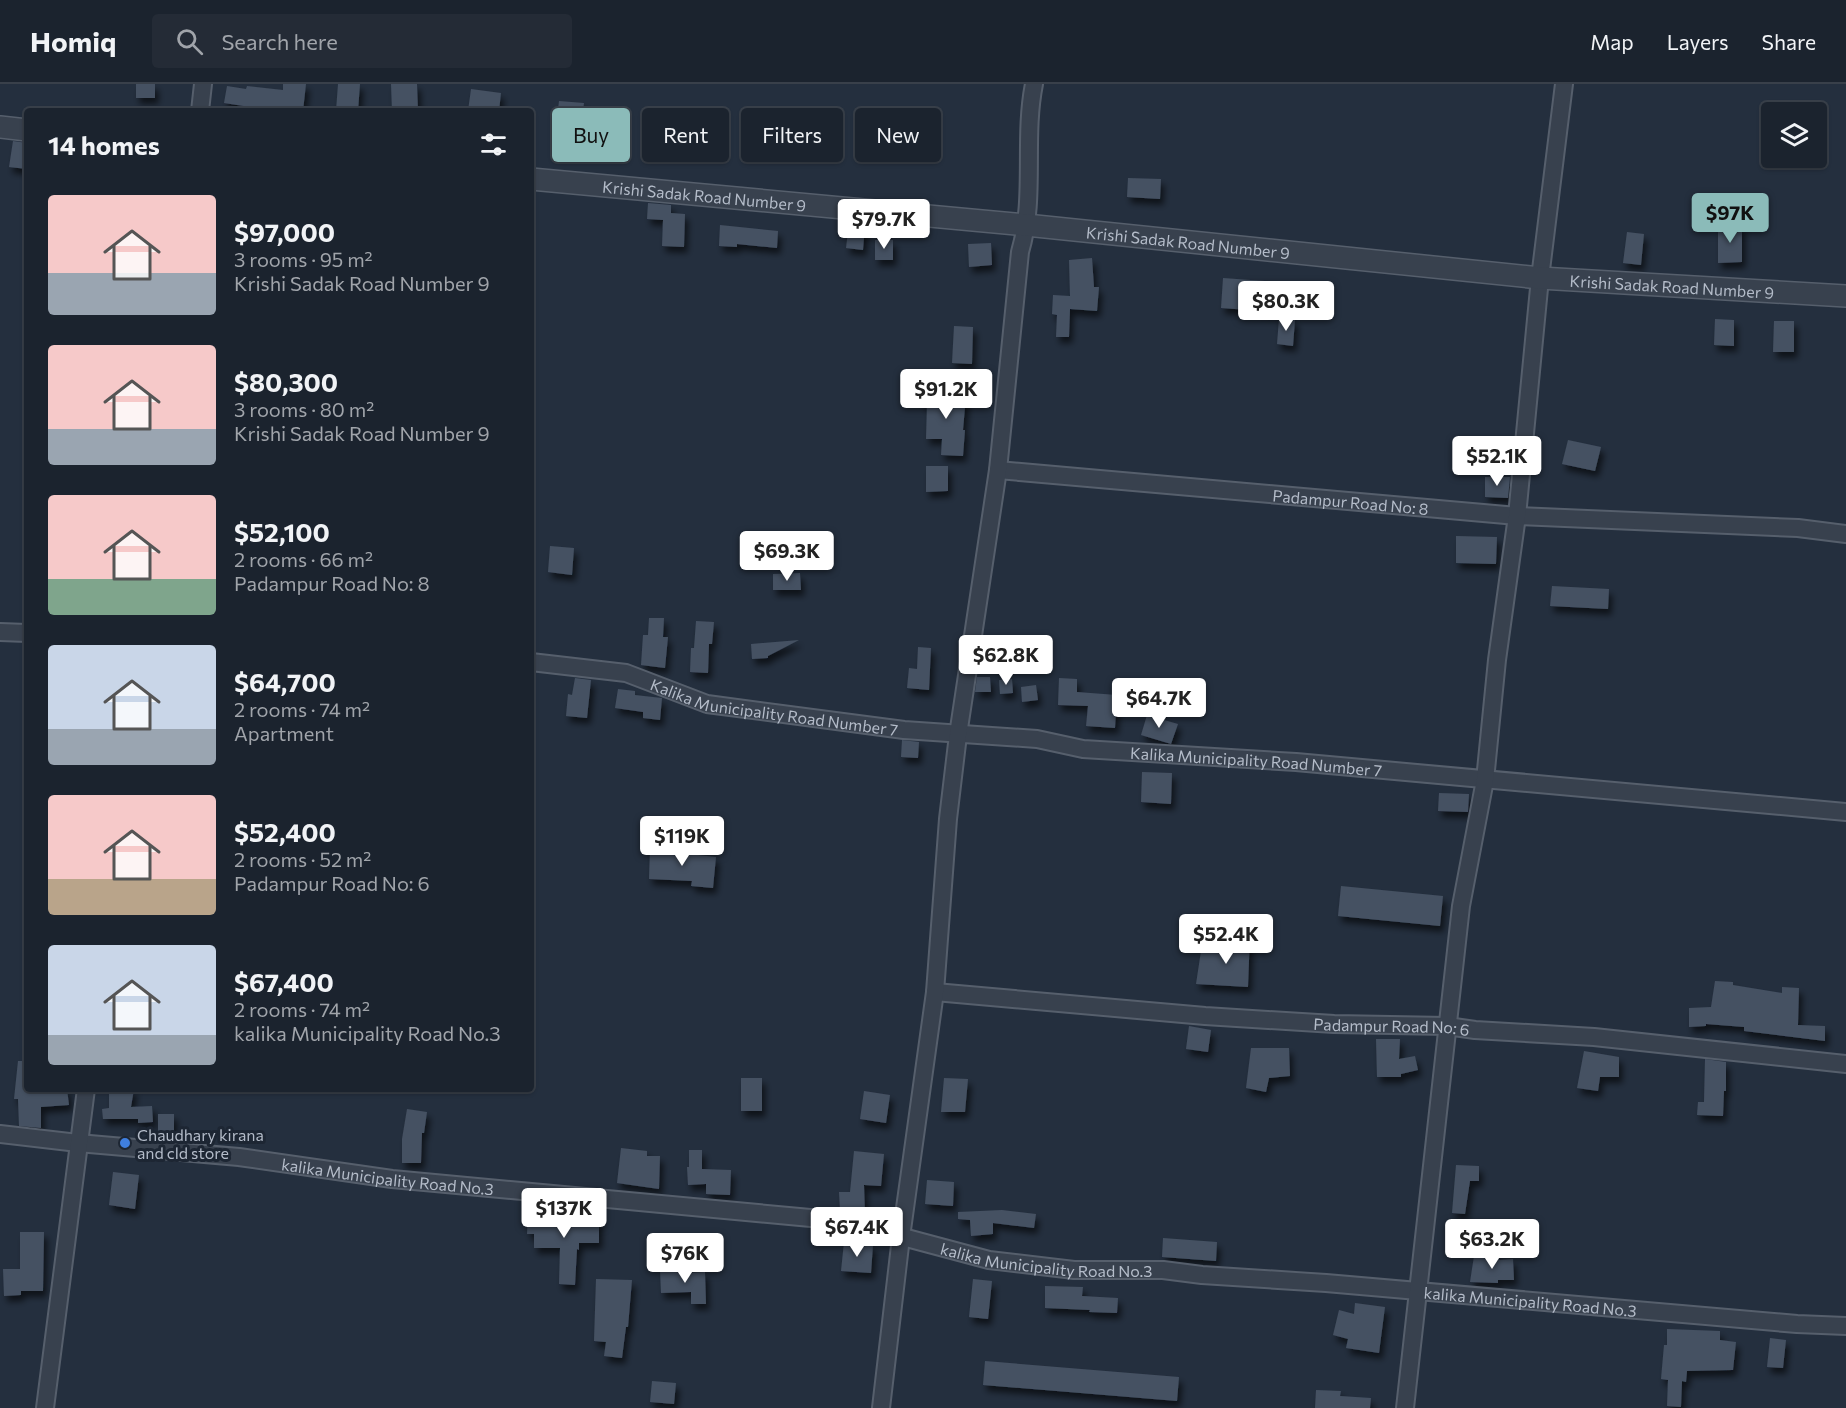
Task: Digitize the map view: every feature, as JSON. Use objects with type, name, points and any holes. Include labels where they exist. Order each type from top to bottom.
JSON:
[{"type":"street","points":[[200,108],[203,84]]},
{"type":"street","points":[[881,1408],[900,1237],[935,992],[948,819],[958,735],[998,470],[1020,252],[1026,225],[1030,104],[1034,84]]},
{"type":"street","points":[[1405,1408],[1461,906],[1485,780],[1497,660],[1517,516],[1540,278],[1564,84]]},
{"type":"street","points":[[0,127],[24,130]]},
{"type":"street","name":"Krishi Sadak Road Number 9","points":[[534,179],[1026,225],[1540,278],[1846,296]]},
{"type":"street","name":"Padampur Road No: 8","points":[[998,470],[1517,516],[1798,528],[1846,534]]},
{"type":"street","points":[[0,632],[24,633]]},
{"type":"street","name":"Kalika Municipality Road Number 7","points":[[534,662],[626,673],[707,704],[958,735],[1037,740],[1083,749],[1296,762],[1846,812]]},
{"type":"street","name":"Padampur Road No: 6","points":[[935,992],[1252,1019],[1334,1024],[1447,1026],[1476,1030],[1594,1037],[1846,1064]]},
{"type":"street","points":[[45,1408],[86,1092]]},
{"type":"street","name":"kalika Municipality Road No.3","points":[[0,1134],[78,1143],[239,1156],[392,1179],[843,1221],[989,1260],[1074,1270],[1163,1270],[1797,1324],[1846,1326]]},
{"type":"building","points":[[136,84],[155,84],[155,98],[136,98]]},
{"type":"building","points":[[283,84],[306,84],[303,108],[256,108],[224,103],[227,86],[283,90]]},
{"type":"building","points":[[338,84],[360,84],[358,108],[336,108]]},
{"type":"building","points":[[391,84],[417,84],[418,108],[392,108]]},
{"type":"building","points":[[471,89],[501,93],[499,108],[468,108]]},
{"type":"building","points":[[559,101],[584,103],[583,108],[558,108]]},
{"type":"building","points":[[13,141],[24,143],[24,169],[9,167]]},
{"type":"building","points":[[1128,178],[1161,179],[1160,199],[1127,197]]},
{"type":"building","points":[[648,203],[671,205],[671,213],[685,214],[684,247],[662,246],[663,220],[647,219]]},
{"type":"building","points":[[849,223],[865,225],[863,250],[846,248]]},
{"type":"building","points":[[720,225],[778,231],[777,248],[737,244],[737,247],[719,246]]},
{"type":"building","points":[[1742,225],[1742,262],[1718,263],[1718,226]]},
{"type":"building","points":[[1627,232],[1644,234],[1641,265],[1623,263]]},
{"type":"building","points":[[875,240],[893,240],[893,260],[875,260]]},
{"type":"building","points":[[991,243],[992,265],[969,267],[968,244]]},
{"type":"building","points":[[1092,258],[1094,287],[1099,287],[1097,311],[1070,309],[1069,337],[1056,337],[1057,315],[1052,314],[1053,295],[1070,296],[1069,260]]},
{"type":"building","points":[[1223,278],[1292,283],[1290,313],[1221,308]]},
{"type":"building","points":[[1279,319],[1295,320],[1293,346],[1277,344]]},
{"type":"building","points":[[1715,319],[1734,320],[1734,346],[1714,345]]},
{"type":"building","points":[[1774,321],[1794,321],[1794,352],[1773,352]]},
{"type":"building","points":[[954,326],[973,327],[972,364],[952,363]]},
{"type":"building","points":[[922,389],[939,389],[939,394],[966,396],[963,456],[941,455],[942,439],[926,439],[927,404],[922,404]]},
{"type":"building","points":[[1568,440],[1601,447],[1595,471],[1562,464]]},
{"type":"building","points":[[926,466],[948,466],[948,491],[926,492]]},
{"type":"building","points":[[1485,477],[1510,477],[1508,498],[1485,497]]},
{"type":"building","points":[[1456,536],[1497,537],[1496,564],[1456,563]]},
{"type":"building","points":[[550,546],[574,548],[572,575],[548,572]]},
{"type":"building","points":[[800,573],[801,590],[773,590],[773,574]]},
{"type":"building","points":[[1552,586],[1609,589],[1608,609],[1550,606]]},
{"type":"building","points":[[649,618],[664,618],[663,637],[668,637],[665,668],[641,665],[643,635],[648,635]]},
{"type":"building","points":[[696,621],[714,622],[712,644],[709,644],[708,673],[690,672],[691,648],[694,648]]},
{"type":"building","points":[[799,640],[768,658],[752,659],[751,644]]},
{"type":"building","points":[[918,647],[931,648],[929,690],[907,688],[909,668],[917,669]]},
{"type":"building","points":[[977,677],[990,677],[991,692],[975,692]]},
{"type":"building","points":[[575,678],[591,680],[587,718],[566,716],[568,694],[572,695]]},
{"type":"building","points":[[1059,678],[1077,679],[1077,692],[1117,695],[1115,728],[1086,726],[1088,706],[1058,705]]},
{"type":"building","points":[[1012,679],[1013,693],[1000,694],[999,680]]},
{"type":"building","points":[[1036,685],[1038,700],[1022,702],[1021,687]]},
{"type":"building","points":[[618,689],[635,691],[635,695],[662,698],[660,720],[643,718],[643,712],[615,708]]},
{"type":"building","points":[[1147,715],[1178,724],[1171,744],[1141,735]]},
{"type":"building","points":[[902,740],[919,742],[918,758],[901,757]]},
{"type":"building","points":[[1142,772],[1172,773],[1171,804],[1141,802]]},
{"type":"building","points":[[1439,793],[1469,794],[1468,812],[1438,811]]},
{"type":"building","points":[[650,848],[671,849],[671,852],[716,857],[713,888],[691,886],[692,881],[649,879]]},
{"type":"building","points":[[1341,886],[1443,896],[1440,926],[1338,916]]},
{"type":"building","points":[[1236,933],[1250,934],[1248,987],[1196,984],[1201,951],[1235,952]]},
{"type":"building","points":[[1715,981],[1733,982],[1733,985],[1782,993],[1782,987],[1799,988],[1798,1025],[1825,1026],[1825,1041],[1744,1031],[1744,1027],[1706,1024],[1706,1026],[1689,1027],[1689,1008],[1711,1007]]},
{"type":"building","points":[[1189,1026],[1211,1030],[1208,1052],[1186,1049]]},
{"type":"building","points":[[1376,1039],[1400,1039],[1399,1059],[1415,1056],[1418,1070],[1401,1074],[1401,1077],[1377,1077]]},
{"type":"building","points":[[1251,1048],[1289,1048],[1290,1076],[1269,1078],[1266,1092],[1246,1088]]},
{"type":"building","points":[[1584,1051],[1619,1057],[1619,1077],[1600,1077],[1598,1091],[1577,1088]]},
{"type":"building","points":[[1705,1059],[1726,1062],[1723,1116],[1697,1115],[1698,1102],[1704,1102]]},
{"type":"building","points":[[18,1061],[24,1061],[24,1092],[67,1092],[69,1105],[41,1107],[41,1128],[19,1126],[18,1099],[14,1099]]},
{"type":"building","points":[[741,1078],[762,1078],[762,1111],[741,1111]]},
{"type":"building","points":[[944,1078],[968,1079],[965,1112],[941,1112]]},
{"type":"building","points":[[864,1091],[890,1095],[886,1123],[860,1119]]},
{"type":"building","points":[[109,1092],[134,1092],[131,1107],[152,1106],[153,1122],[138,1123],[138,1119],[103,1119],[102,1109],[109,1108]]},
{"type":"building","points":[[407,1109],[427,1112],[424,1133],[422,1133],[421,1163],[402,1163],[402,1139]]},
{"type":"building","points":[[158,1114],[174,1114],[174,1133],[158,1133]]},
{"type":"building","points":[[621,1148],[647,1151],[647,1156],[660,1156],[659,1189],[617,1183]]},
{"type":"building","points":[[689,1150],[702,1150],[702,1169],[731,1170],[730,1195],[706,1194],[706,1184],[688,1185]]},
{"type":"building","points":[[854,1151],[884,1154],[881,1186],[864,1185],[865,1214],[840,1210],[839,1192],[850,1192]]},
{"type":"building","points":[[1456,1165],[1479,1166],[1479,1181],[1470,1181],[1465,1214],[1452,1213]]},
{"type":"building","points":[[113,1172],[139,1175],[135,1209],[109,1205]]},
{"type":"building","points":[[927,1180],[954,1182],[953,1206],[925,1204]]},
{"type":"building","points":[[1002,1210],[1036,1214],[1034,1228],[993,1223],[993,1234],[971,1236],[970,1220],[958,1219],[958,1212]]},
{"type":"building","points":[[528,1215],[599,1220],[599,1243],[579,1243],[575,1285],[559,1284],[560,1248],[534,1248],[534,1234],[527,1234]]},
{"type":"building","points":[[20,1232],[44,1232],[43,1291],[21,1291],[21,1295],[4,1296],[3,1269],[20,1269]]},
{"type":"building","points":[[1163,1238],[1217,1242],[1216,1261],[1162,1257]]},
{"type":"building","points":[[844,1242],[873,1245],[871,1273],[841,1271]]},
{"type":"building","points":[[1474,1256],[1499,1257],[1499,1260],[1513,1259],[1514,1280],[1498,1280],[1498,1283],[1470,1282]]},
{"type":"building","points":[[660,1270],[683,1270],[683,1273],[705,1272],[706,1304],[691,1304],[691,1292],[661,1293]]},
{"type":"building","points":[[596,1279],[632,1280],[628,1327],[626,1327],[622,1358],[604,1356],[606,1342],[594,1341]]},
{"type":"building","points":[[973,1279],[992,1281],[988,1319],[969,1317]]},
{"type":"building","points":[[1045,1286],[1083,1287],[1082,1296],[1118,1298],[1117,1313],[1045,1308]]},
{"type":"building","points":[[1355,1303],[1385,1307],[1379,1353],[1346,1348],[1348,1339],[1333,1335],[1339,1310],[1354,1314]]},
{"type":"building","points":[[1667,1329],[1720,1331],[1720,1340],[1736,1342],[1733,1370],[1687,1371],[1686,1382],[1682,1381],[1681,1407],[1667,1406],[1668,1380],[1661,1379],[1664,1345],[1667,1345]]},
{"type":"building","points":[[1770,1338],[1786,1340],[1783,1368],[1767,1367]]},
{"type":"building","points":[[985,1361],[1179,1377],[1177,1401],[983,1385]]},
{"type":"building","points":[[652,1381],[676,1383],[674,1404],[650,1402]]},
{"type":"building","points":[[1316,1390],[1341,1391],[1340,1396],[1371,1398],[1370,1408],[1315,1408]]},
{"type":"place","name":"Chaudhary kirana and cld store","points":[[125,1143]]}]
